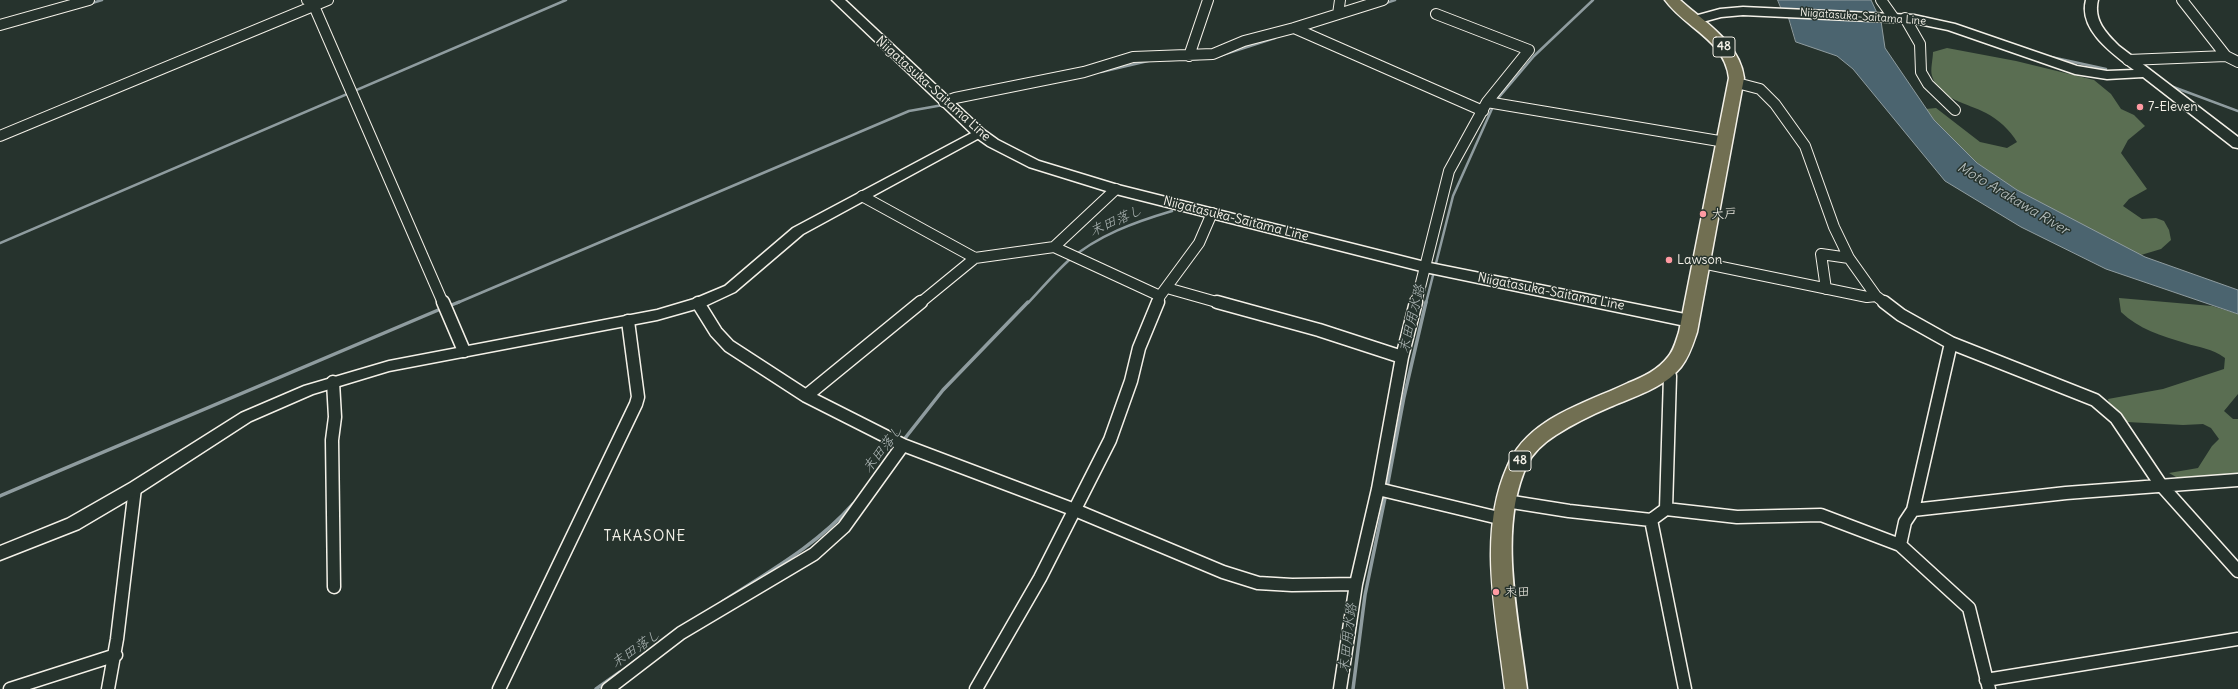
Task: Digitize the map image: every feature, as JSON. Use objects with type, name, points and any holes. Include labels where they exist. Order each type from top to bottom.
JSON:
[{"type":"main road","name":"Niigatasuka-Saitama Line","points":[[838,0],[944,102],[979,133],[993,143],[1034,164],[1116,189],[1425,267],[1690,321]]},
{"type":"main road","name":"48","points":[[1516,689],[1503,565],[1505,510],[1512,477],[1523,454],[1538,438],[1559,425],[1667,371],[1682,350],[1690,321],[1737,83],[1737,74],[1731,57],[1716,38],[1672,0]]},
{"type":"main road","points":[[2092,0],[2090,6],[2099,33],[2144,73],[2238,144]]},
{"type":"main road","name":"Niigatasuka-Saitama Line","points":[[1695,20],[1731,11],[1895,17],[1951,27],[2075,70],[2107,75],[2144,73]]},
{"type":"street","points":[[0,25],[89,0]]},
{"type":"street","points":[[0,136],[311,2],[328,0]]},
{"type":"street","points":[[1189,56],[1208,0]]},
{"type":"street","points":[[1338,14],[1340,0]]},
{"type":"street","points":[[944,102],[955,98],[1084,72],[1134,57],[1213,54],[1244,41],[1294,28],[1383,0]]},
{"type":"street","points":[[1882,0],[1895,17],[1920,44],[1921,72],[1928,84],[1955,110]]},
{"type":"street","points":[[2182,0],[2226,56],[2238,62]]},
{"type":"street","points":[[311,2],[464,351]]},
{"type":"street","points":[[1340,689],[1356,584],[1378,489],[1402,357],[1449,171],[1485,106],[1529,50],[1436,14]]},
{"type":"street","points":[[1294,28],[1485,106],[1725,142]]},
{"type":"street","points":[[2128,60],[2226,56]]},
{"type":"street","points":[[1737,83],[1760,89],[1775,104],[1805,146],[1834,227],[1849,258],[1876,296],[1901,315],[1950,343],[2095,400],[2116,418],[2161,485],[2238,571]]},
{"type":"street","points":[[0,553],[73,524],[135,488],[246,417],[289,398],[333,382],[389,366],[628,321],[698,303],[730,289],[798,231],[979,133]]},
{"type":"street","points":[[1054,247],[1116,189]]},
{"type":"street","points":[[862,196],[975,258]]},
{"type":"street","points":[[976,689],[1040,578],[1110,440],[1131,381],[1139,348],[1164,292],[1199,243],[1212,213]]},
{"type":"street","points":[[806,396],[975,258],[1054,247],[1164,292],[1320,330],[1402,357]]},
{"type":"street","points":[[1826,289],[1821,254],[1849,258]]},
{"type":"street","points":[[1702,263],[1867,297],[1876,296]]},
{"type":"street","points":[[698,303],[716,332],[729,346],[806,396],[904,445],[1075,510],[1223,572],[1258,583],[1292,585],[1356,584]]},
{"type":"street","points":[[499,689],[636,404],[638,398],[628,321]]},
{"type":"street","points":[[1900,545],[1905,522],[1913,510],[1950,343]]},
{"type":"street","points":[[1666,509],[1670,376],[1667,371]]},
{"type":"street","points":[[333,382],[335,417],[332,440],[334,587]]},
{"type":"street","points":[[608,689],[681,634],[814,554],[833,539],[844,527],[904,445]]},
{"type":"street","points":[[1913,510],[2066,493],[2238,480]]},
{"type":"street","points":[[108,689],[116,655],[128,528],[135,488]]},
{"type":"street","points":[[1378,489],[1505,510],[1569,511],[1651,520],[1666,509],[1737,518],[1821,515],[1900,545],[1969,608],[1987,684],[2238,639]]},
{"type":"street","points":[[1651,520],[1685,689]]},
{"type":"street","points":[[10,689],[116,655]]},
{"type":"green space","points":[[1947,48],[2016,61],[2094,80],[2111,94],[2121,109],[2134,115],[2145,126],[2128,140],[2121,153],[2147,189],[2129,199],[2123,206],[2142,219],[2156,218],[2164,221],[2169,230],[2171,240],[2161,249],[2141,255],[2024,195],[1996,177],[1970,157],[1947,135],[1926,109],[1936,108],[1980,142],[2007,148],[2017,142],[2007,129],[1995,118],[1947,96],[1936,84],[1931,74],[1933,52]]},
{"type":"green space","points":[[2119,298],[2212,306],[2238,314],[2238,394],[2224,411],[2233,419],[2238,419],[2238,476],[2183,481],[2169,473],[2198,468],[2212,446],[2219,439],[2211,428],[2203,424],[2183,425],[2127,422],[2111,409],[2108,399],[2163,389],[2224,369],[2225,358],[2211,350],[2167,338],[2135,323],[2121,312]]},
{"type":"water","points":[[1778,0],[1871,0],[1877,13],[1782,10]]},
{"type":"water","name":"Moto Arakawa River","points":[[1789,18],[1881,21],[1885,48],[1934,120],[1977,163],[2017,190],[2145,257],[2238,290],[2238,314],[2106,269],[2021,227],[1945,181],[1853,69],[1837,56],[1796,42]]},
{"type":"waterway","points":[[89,4],[102,0]]},
{"type":"waterway","points":[[0,243],[566,0]]},
{"type":"waterway","points":[[1383,4],[1395,0]]},
{"type":"waterway","name":"末田用水路","points":[[1426,303],[1453,196],[1495,102],[1534,56],[1593,0]]},
{"type":"waterway","points":[[1216,57],[1275,38]]},
{"type":"waterway","points":[[2051,57],[2106,69]]},
{"type":"waterway","points":[[1168,60],[1198,59]]},
{"type":"waterway","points":[[1101,72],[1148,61]]},
{"type":"waterway","points":[[2168,85],[2238,111]]},
{"type":"waterway","points":[[457,303],[909,111],[943,105]]},
{"type":"waterway","name":"末田落し","points":[[1028,303],[1068,261],[1092,244],[1117,230],[1172,211]]},
{"type":"waterway","points":[[449,306],[459,302]]},
{"type":"waterway","name":"末田落し","points":[[902,442],[943,390],[1028,302]]},
{"type":"waterway","name":"末田用水路","points":[[1387,488],[1404,397],[1426,302]]},
{"type":"waterway","points":[[0,496],[443,308]]},
{"type":"waterway","name":"末田用水路","points":[[1353,689],[1365,595],[1386,493]]},
{"type":"waterway","name":"末田落し","points":[[722,602],[791,558],[823,533],[853,504]]},
{"type":"waterway","name":"末田落し","points":[[596,689],[620,672]]},
{"type":"place","name":"7-Eleven","points":[[2140,107]]},
{"type":"place","name":"大戸","points":[[1703,214]]},
{"type":"place","name":"Lawson","points":[[1669,260]]},
{"type":"place","name":"末田","points":[[1496,592]]},
{"type":"district","name":"TAKASONE","points":[[645,537]]}]
